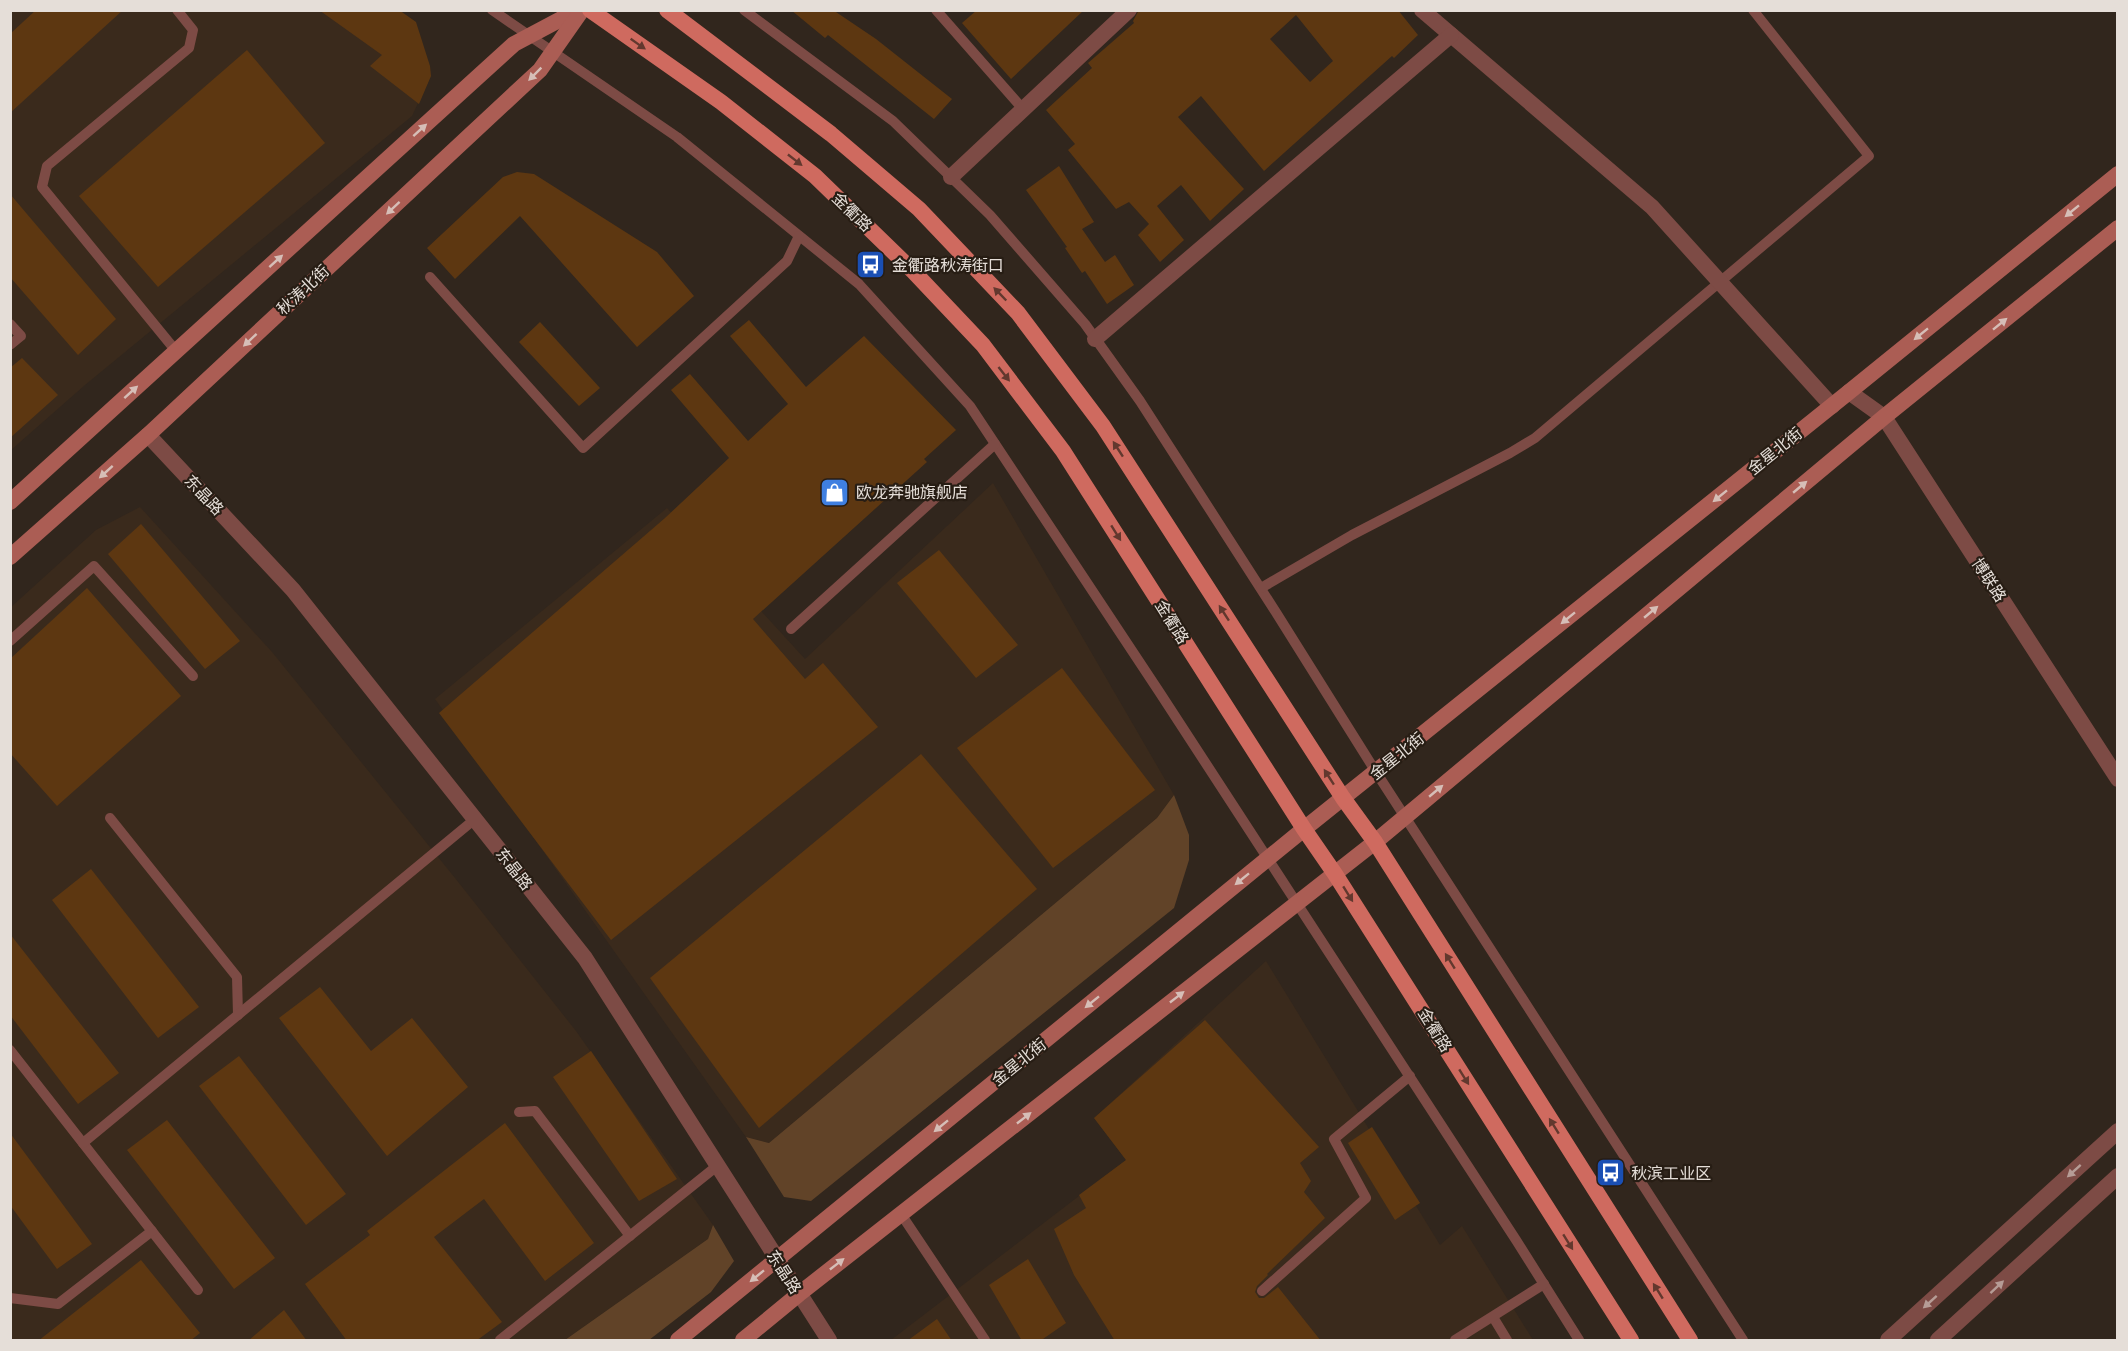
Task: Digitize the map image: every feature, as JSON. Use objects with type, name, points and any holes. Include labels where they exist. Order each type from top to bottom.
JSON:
[{"type":"main road","name":"秋涛北街","points":[[10,502],[514,44],[580,10]]},
{"type":"main road","name":"秋涛北街","points":[[10,557],[148,435],[540,70],[580,10]]},
{"type":"main road","name":"金衢路","points":[[590,10],[721,102],[815,176],[913,271],[982,345],[1064,451],[1631,1341]]},
{"type":"main road","points":[[667,10],[831,134],[920,209],[1018,312],[1103,426],[1343,798],[1375,842],[1690,1341]]},
{"type":"main road","name":"金星北街","points":[[678,1341],[1268,858],[2118,174]]},
{"type":"main road","points":[[743,1341],[799,1294],[1375,842],[1884,417],[2118,228]]},
{"type":"street","points":[[951,177],[1129,10]]},
{"type":"street","points":[[1422,10],[1652,207],[1832,406]]},
{"type":"street","points":[[1095,339],[1451,35]]},
{"type":"street","name":"博联路","points":[[1849,392],[1884,417],[2118,779]]},
{"type":"street","name":"东晶路","points":[[148,435],[292,590],[585,958],[829,1341]]},
{"type":"street","points":[[1888,1341],[2118,1131]]},
{"type":"street","points":[[1938,1341],[2118,1176]]},
{"type":"lane","points":[[176,351],[42,187],[47,166],[189,48],[193,30],[177,10]]},
{"type":"lane","points":[[492,10],[677,137],[859,284],[970,406],[1268,858],[1579,1341]]},
{"type":"lane","points":[[744,10],[893,121],[990,215],[1085,324],[1140,401],[1261,588],[1376,772],[1743,1341]]},
{"type":"lane","points":[[936,10],[1023,109]]},
{"type":"lane","points":[[1261,588],[1352,535],[1535,438],[1869,156],[1753,10]]},
{"type":"lane","points":[[430,277],[583,448],[787,261],[799,236]]},
{"type":"lane","points":[[10,324],[21,336],[10,345]]},
{"type":"lane","points":[[791,629],[995,444]]},
{"type":"lane","points":[[10,641],[94,566],[192,676]]},
{"type":"lane","points":[[111,818],[237,977],[238,1015]]},
{"type":"lane","points":[[83,1143],[475,819]]},
{"type":"lane","points":[[10,1050],[198,1290]]},
{"type":"lane","points":[[1262,1291],[1366,1198],[1334,1139],[1410,1077]]},
{"type":"lane","points":[[519,1112],[535,1111],[630,1236]]},
{"type":"lane","points":[[500,1341],[717,1166]]},
{"type":"lane","points":[[901,1214],[985,1341]]},
{"type":"lane","points":[[10,1298],[58,1304],[152,1231]]},
{"type":"lane","points":[[1455,1341],[1544,1284]]},
{"type":"lane","points":[[1492,1317],[1507,1341]]},
{"type":"shaded area","points":[[398,10],[431,76],[412,116],[85,385],[11,450],[11,11]]},
{"type":"shaded area","points":[[993,483],[1174,795],[1157,818],[769,1143],[746,1137],[435,699],[667,508],[805,659]]},
{"type":"shaded area","points":[[140,507],[272,652],[455,878],[576,1031],[713,1225],[708,1239],[565,1340],[11,1340],[10,608],[96,530]]},
{"type":"shaded area","points":[[1174,795],[1189,835],[1189,860],[1174,908],[811,1201],[784,1197],[746,1137],[769,1143],[1157,818]]},
{"type":"shaded area","points":[[1266,961],[1440,1245],[1462,1226],[1533,1340],[891,1340],[1126,1160],[1094,1118]]},
{"type":"shaded area","points":[[713,1225],[734,1261],[711,1292],[649,1340],[565,1340],[708,1239]]},
{"type":"building","points":[[36,10],[123,10],[10,113],[10,34]]},
{"type":"building","points":[[319,10],[399,10],[416,22],[431,76],[419,104],[370,66],[382,55]]},
{"type":"building","points":[[791,10],[833,10],[876,39],[952,99],[934,119],[828,35],[825,38]]},
{"type":"building","points":[[977,10],[1084,10],[1011,79],[962,23]]},
{"type":"building","points":[[1139,10],[1398,10],[1418,35],[1264,171],[1201,96],[1178,117],[1244,189],[1210,221],[1181,185],[1157,206],[1184,240],[1160,262],[1138,235],[1149,224],[1129,202],[1116,209],[1068,150],[1075,144],[1046,110],[1092,68],[1088,63],[1134,23]],"holes":[[[1296,15],[1333,61],[1310,82],[1270,39]]]},
{"type":"building","points":[[247,50],[325,143],[158,287],[79,196]]},
{"type":"building","points":[[1059,166],[1094,222],[1082,229],[1105,262],[1115,255],[1134,285],[1107,304],[1085,271],[1082,273],[1065,248],[1067,247],[1026,190]]},
{"type":"building","points":[[517,172],[534,174],[657,252],[694,296],[637,347],[520,216],[455,279],[427,248],[503,177]]},
{"type":"building","points":[[10,194],[116,319],[78,355],[10,277]]},
{"type":"building","points":[[749,320],[806,387],[864,336],[956,430],[924,459],[927,462],[753,619],[805,679],[823,663],[878,727],[611,940],[439,713],[665,518],[729,458],[671,390],[690,374],[748,441],[788,404],[730,336]]},
{"type":"building","points":[[540,322],[600,388],[579,406],[519,342]]},
{"type":"building","points":[[22,358],[58,395],[10,438],[10,368]]},
{"type":"building","points":[[141,524],[240,641],[205,669],[108,554]]},
{"type":"building","points":[[939,550],[1018,645],[976,678],[897,583]]},
{"type":"building","points":[[87,588],[181,696],[57,806],[10,753],[10,659]]},
{"type":"building","points":[[1062,668],[1155,790],[1053,868],[957,748]]},
{"type":"building","points":[[921,754],[1037,889],[759,1128],[650,978]]},
{"type":"building","points":[[91,869],[199,1007],[158,1038],[52,900]]},
{"type":"building","points":[[10,934],[119,1073],[78,1104],[10,1015]]},
{"type":"building","points":[[320,987],[371,1051],[412,1018],[468,1087],[387,1156],[279,1018]]},
{"type":"building","points":[[1205,1020],[1319,1147],[1300,1163],[1311,1181],[1304,1192],[1325,1218],[1267,1274],[1255,1292],[1259,1298],[1264,1298],[1278,1287],[1321,1341],[1115,1341],[1074,1275],[1054,1229],[1086,1208],[1079,1195],[1126,1160],[1094,1118]]},
{"type":"building","points":[[591,1051],[677,1179],[639,1201],[553,1077]]},
{"type":"building","points":[[239,1056],[346,1194],[306,1225],[199,1086]]},
{"type":"building","points":[[167,1120],[275,1258],[234,1289],[127,1150]]},
{"type":"building","points":[[505,1123],[594,1243],[545,1281],[484,1199],[434,1237],[502,1322],[476,1341],[347,1341],[305,1284],[370,1235],[367,1231]]},
{"type":"building","points":[[1372,1127],[1420,1203],[1395,1220],[1348,1143]]},
{"type":"building","points":[[10,1133],[92,1244],[57,1269],[10,1205]]},
{"type":"building","points":[[1028,1259],[1066,1323],[1040,1341],[1022,1341],[989,1285]]},
{"type":"building","points":[[141,1260],[200,1333],[190,1341],[38,1341]]},
{"type":"building","points":[[284,1310],[307,1341],[248,1341]]},
{"type":"building","points":[[937,1319],[952,1341],[907,1341]]},
{"type":"place","name":"金衢路秋涛街口","points":[[871,265]]},
{"type":"place","name":"欧龙奔驰旗舰店","points":[[835,492]]},
{"type":"place","name":"秋滨工业区","points":[[1610,1173]]}]
